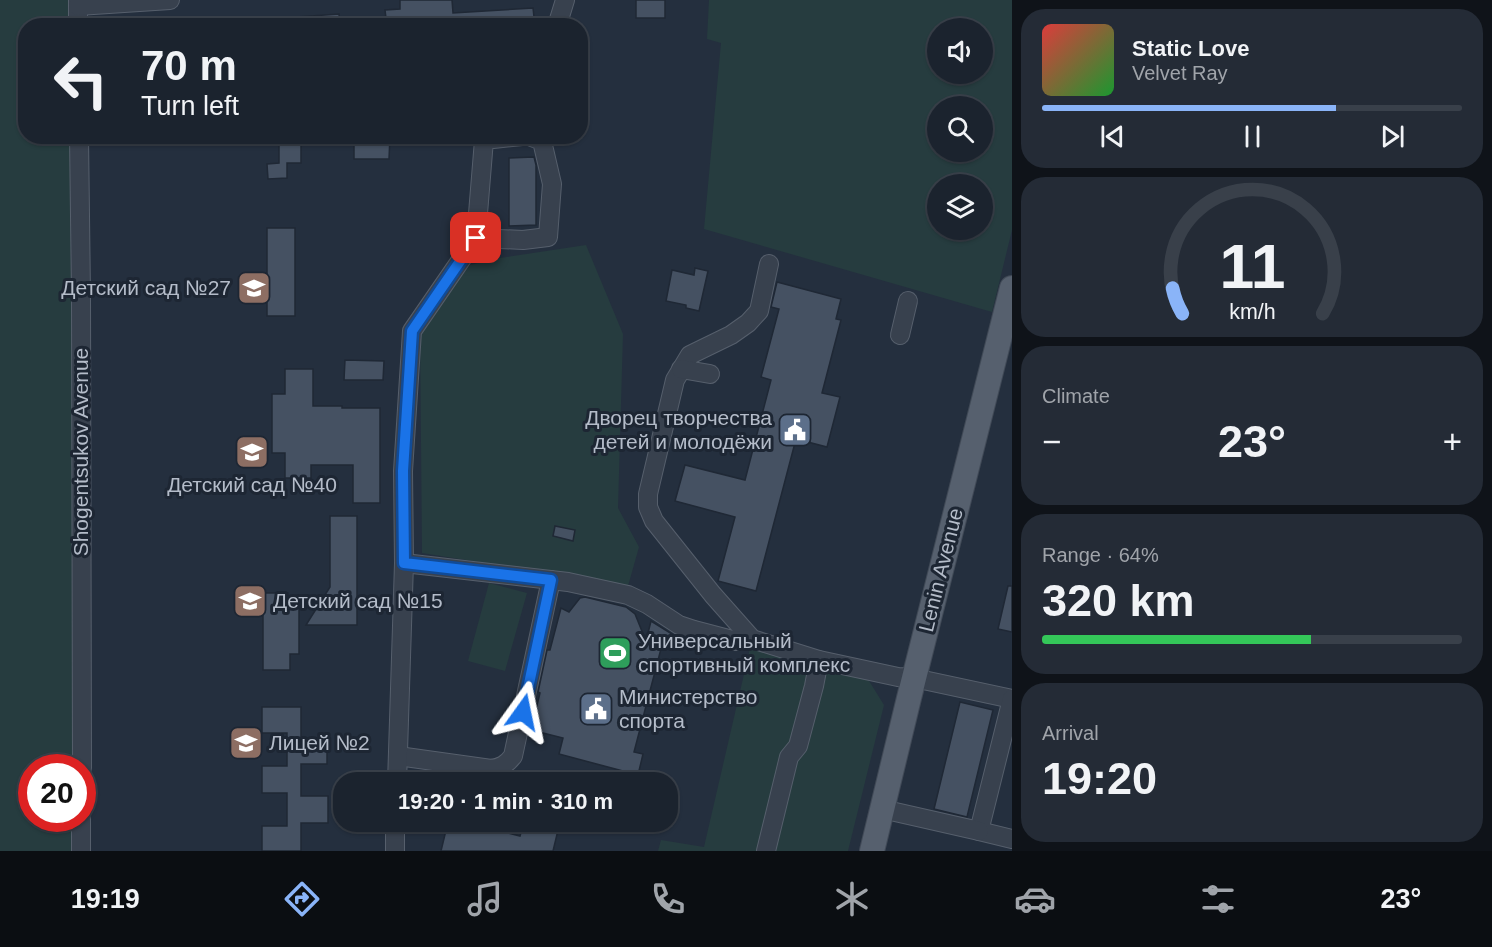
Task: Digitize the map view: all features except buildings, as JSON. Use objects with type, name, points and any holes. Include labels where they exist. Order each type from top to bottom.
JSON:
[{"type":"main road","name":"Lenin Avenue","points":[[872,851],[1012,288]]},
{"type":"street","points":[[78,3],[171,0]]},
{"type":"street","points":[[559,18],[565,0]]},
{"type":"street","name":"Shogentsukov Avenue","points":[[79,144],[82,754]]},
{"type":"street","points":[[397,772],[404,563],[403,471],[412,331],[476,238],[484,144]]},
{"type":"street","points":[[476,238],[523,240],[548,237],[552,184],[543,144]]},
{"type":"street","points":[[752,639],[678,542],[654,521],[650,513],[648,494],[675,380],[690,355],[730,335],[748,323],[759,311],[769,264]]},
{"type":"street","points":[[900,335],[908,301]]},
{"type":"street","points":[[681,369],[710,375]]},
{"type":"street","points":[[404,563],[568,582],[628,595],[647,604],[679,625],[694,630],[735,641],[752,639],[819,660],[1012,699],[979,831]]},
{"type":"street","points":[[398,756],[491,769],[508,763],[513,756],[551,580]]},
{"type":"street","points":[[766,851],[789,757],[798,746],[819,660]]},
{"type":"street","points":[[882,809],[1012,839]]},
{"type":"street","points":[[81,832],[81,851]]},
{"type":"street","points":[[395,832],[395,851]]},
{"type":"green space","points":[[0,0],[78,0],[78,18],[18,18],[18,144],[79,144],[82,754],[18,754],[18,832],[81,832],[81,851],[0,851]]},
{"type":"green space","points":[[709,0],[1012,0],[1012,230],[992,312],[704,229],[721,43],[707,39]]},
{"type":"green space","points":[[586,245],[623,334],[618,508],[639,547],[628,586],[422,553],[420,330],[470,265],[500,258]]},
{"type":"green space","points":[[489,583],[527,593],[505,671],[468,661]]},
{"type":"green space","points":[[751,644],[866,676],[884,705],[848,851],[658,851],[661,840],[704,847]]},
{"type":"place","name":"Детский сад №27","points":[[254,288]]},
{"type":"place","name":"Дворец творчества детей и молодёжи","points":[[795,430]]},
{"type":"place","name":"Детский сад №40","points":[[252,452]]},
{"type":"place","name":"Детский сад №15","points":[[250,601]]},
{"type":"place","name":"Универсальный спортивный комплекс","points":[[615,653]]},
{"type":"place","name":"Министерство спорта","points":[[596,709]]},
{"type":"place","name":"Лицей №2","points":[[246,743]]},
{"type":"route","points":[[476,238],[412,331],[403,471],[404,563],[551,580],[523,712]]}]
